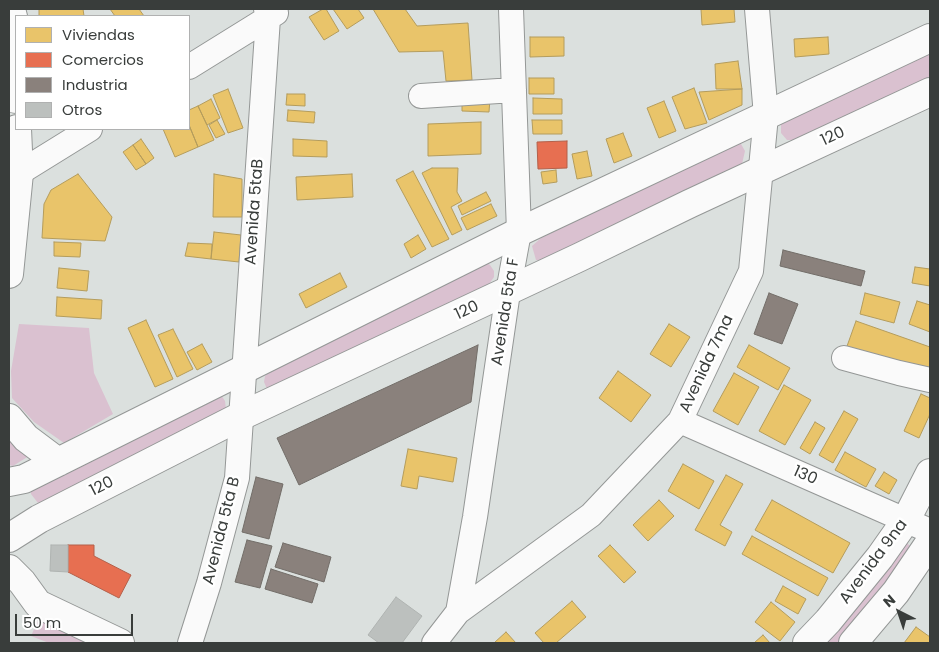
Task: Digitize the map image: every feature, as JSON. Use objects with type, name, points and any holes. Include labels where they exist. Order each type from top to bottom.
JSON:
[{"type":"main road","points":[[11,9],[14,21],[15,60]]},
{"type":"main road","points":[[9,482],[24,480],[519,232],[930,38]]},
{"type":"main road","name":"120","points":[[9,538],[39,519],[242,416],[930,92]]},
{"type":"main road","points":[[9,274],[19,173],[17,130]]},
{"type":"main road","points":[[9,418],[26,438],[58,462]]},
{"type":"main road","name":"Avenida 9na","points":[[807,643],[828,621],[880,557],[906,520],[930,473]]},
{"type":"main road","name":"Avenida 9na","points":[[853,643],[896,592],[930,542]]},
{"type":"main road","points":[[9,569],[22,582],[38,604],[120,643]]},
{"type":"street","name":"Avenida 5ta F","points":[[458,612],[475,517],[508,292],[519,232],[511,9]]},
{"type":"street","name":"Avenida 7ma","points":[[434,643],[458,612],[591,515],[680,421],[751,271],[766,116],[757,9]]},
{"type":"street","points":[[190,66],[272,12]]},
{"type":"street","name":"Avenida 5taB","points":[[242,416],[272,12]]},
{"type":"street","points":[[421,96],[514,90]]},
{"type":"street","points":[[19,173],[88,130]]},
{"type":"street","points":[[844,358],[930,380]]},
{"type":"street","name":"Avenida 5ta B","points":[[190,643],[209,583],[237,478],[242,416]]},
{"type":"street","name":"130","points":[[680,421],[930,531]]},
{"type":"shaded area","points":[[930,51],[930,80],[798,140],[787,140],[781,133],[781,124],[790,116]]},
{"type":"shaded area","points":[[735,142],[741,144],[745,151],[742,164],[546,262],[536,260],[532,246],[541,238]]},
{"type":"shaded area","points":[[485,262],[494,271],[494,277],[487,287],[267,389],[264,382],[265,376],[270,371]]},
{"type":"shaded area","points":[[19,324],[89,328],[94,373],[113,414],[64,443],[34,422],[12,398],[11,371]]},
{"type":"shaded area","points":[[221,395],[225,401],[226,409],[46,502],[38,503],[31,494],[31,488]]},
{"type":"shaded area","points":[[9,429],[32,454],[13,466],[9,465]]},
{"type":"shaded area","points":[[902,543],[907,543],[911,547],[905,558],[861,615],[838,643],[822,643]]},
{"type":"shaded area","points":[[41,614],[100,643],[49,643],[31,636]]},
{"type":"building: Viviendas","points":[[39,9],[83,9],[84,15],[39,15]]},
{"type":"building: Viviendas","points":[[110,9],[139,9],[143,15],[114,15]]},
{"type":"building: Viviendas","points":[[326,9],[339,31],[324,40],[309,17]]},
{"type":"building: Viviendas","points":[[333,9],[358,9],[364,18],[347,29]]},
{"type":"building: Viviendas","points":[[373,9],[405,9],[417,26],[468,23],[472,80],[446,81],[443,51],[399,52]]},
{"type":"building: Viviendas","points":[[701,9],[734,9],[735,22],[702,25]]},
{"type":"building: Viviendas","points":[[530,37],[564,37],[564,56],[530,57]]},
{"type":"building: Viviendas","points":[[828,37],[829,54],[795,57],[794,39]]},
{"type":"building: Viviendas","points":[[738,61],[742,89],[716,89],[715,64]]},
{"type":"building: Viviendas","points":[[529,78],[554,78],[554,94],[529,94]]},
{"type":"building: Viviendas","points":[[694,88],[707,123],[685,129],[672,97]]},
{"type":"building: Viviendas","points":[[228,89],[243,128],[228,133],[213,95]]},
{"type":"building: Viviendas","points":[[742,89],[742,105],[709,120],[699,92]]},
{"type":"building: Viviendas","points":[[287,94],[305,94],[305,106],[286,105]]},
{"type":"building: Viviendas","points":[[462,98],[490,99],[489,112],[462,111]]},
{"type":"building: Viviendas","points":[[533,98],[562,99],[562,114],[533,114]]},
{"type":"building: Viviendas","points":[[211,99],[220,118],[207,125],[198,106]]},
{"type":"building: Viviendas","points":[[664,101],[676,131],[659,138],[647,108]]},
{"type":"building: Viviendas","points":[[198,106],[214,140],[198,147],[190,127],[190,110]]},
{"type":"building: Viviendas","points":[[288,110],[315,112],[314,123],[287,121]]},
{"type":"building: Viviendas","points":[[217,120],[225,134],[216,138],[209,125]]},
{"type":"building: Viviendas","points":[[532,120],[562,120],[562,134],[533,134]]},
{"type":"building: Viviendas","points":[[481,122],[481,154],[428,156],[428,124]]},
{"type":"building: Viviendas","points":[[190,127],[198,147],[175,157],[163,130],[190,130]]},
{"type":"building: Viviendas","points":[[623,133],[632,156],[614,163],[606,139]]},
{"type":"building: Viviendas","points":[[141,139],[154,158],[146,164],[133,145]]},
{"type":"building: Viviendas","points":[[293,139],[327,141],[327,157],[293,156]]},
{"type":"building: Viviendas","points":[[133,145],[146,164],[136,170],[123,152]]},
{"type":"building: Viviendas","points":[[587,151],[592,176],[577,179],[572,154]]},
{"type":"building: Viviendas","points":[[432,168],[458,168],[457,192],[462,201],[451,207],[462,230],[452,235],[422,173]]},
{"type":"building: Viviendas","points":[[556,170],[557,182],[543,184],[541,172]]},
{"type":"building: Viviendas","points":[[413,171],[449,239],[432,247],[396,180]]},
{"type":"building: Viviendas","points":[[78,174],[112,217],[105,241],[42,238],[44,204],[51,190]]},
{"type":"building: Viviendas","points":[[214,174],[242,179],[242,217],[213,217]]},
{"type":"building: Viviendas","points":[[352,174],[353,197],[297,200],[296,177]]},
{"type":"building: Viviendas","points":[[486,192],[491,201],[462,215],[458,206]]},
{"type":"building: Viviendas","points":[[491,204],[497,216],[467,230],[461,218]]},
{"type":"building: Viviendas","points":[[214,232],[241,235],[239,262],[211,259]]},
{"type":"building: Viviendas","points":[[418,235],[426,249],[411,258],[404,244]]},
{"type":"building: Viviendas","points":[[54,242],[81,243],[80,257],[54,256]]},
{"type":"building: Viviendas","points":[[188,243],[212,244],[211,259],[185,256]]},
{"type":"building: Viviendas","points":[[915,267],[930,269],[930,286],[912,283]]},
{"type":"building: Viviendas","points":[[59,268],[89,271],[87,291],[57,288]]},
{"type":"building: Viviendas","points":[[340,273],[347,287],[306,308],[299,294]]},
{"type":"building: Viviendas","points":[[865,293],[900,302],[894,323],[860,314]]},
{"type":"building: Viviendas","points":[[57,297],[102,300],[101,319],[56,316]]},
{"type":"building: Viviendas","points":[[917,301],[930,305],[930,332],[909,324]]},
{"type":"building: Viviendas","points":[[146,320],[173,379],[155,387],[128,328]]},
{"type":"building: Viviendas","points":[[856,321],[930,347],[930,367],[927,377],[846,349]]},
{"type":"building: Viviendas","points":[[669,324],[690,337],[671,367],[650,354]]},
{"type":"building: Viviendas","points":[[173,329],[193,369],[177,377],[158,335]]},
{"type":"building: Viviendas","points":[[202,344],[212,362],[197,370],[187,352]]},
{"type":"building: Viviendas","points":[[749,345],[790,368],[778,390],[737,367]]},
{"type":"building: Viviendas","points":[[618,371],[651,395],[631,422],[599,398]]},
{"type":"building: Viviendas","points":[[734,373],[759,387],[738,425],[713,411]]},
{"type":"building: Viviendas","points":[[784,385],[811,400],[785,445],[759,431]]},
{"type":"building: Viviendas","points":[[921,394],[930,398],[930,414],[919,438],[904,431]]},
{"type":"building: Viviendas","points":[[844,411],[858,419],[833,463],[819,455]]},
{"type":"building: Viviendas","points":[[815,422],[825,428],[810,454],[800,448]]},
{"type":"building: Viviendas","points":[[408,449],[457,458],[453,482],[419,476],[417,489],[401,486]]},
{"type":"building: Viviendas","points":[[845,452],[876,469],[866,487],[835,470]]},
{"type":"building: Viviendas","points":[[683,464],[714,481],[699,509],[668,491]]},
{"type":"building: Viviendas","points":[[884,472],[897,480],[889,494],[875,486]]},
{"type":"building: Viviendas","points":[[726,475],[743,484],[720,525],[732,532],[725,546],[695,530]]},
{"type":"building: Viviendas","points":[[659,500],[674,516],[648,541],[633,525]]},
{"type":"building: Viviendas","points":[[772,500],[850,543],[833,573],[755,530]]},
{"type":"building: Viviendas","points":[[752,536],[828,578],[818,596],[742,554]]},
{"type":"building: Viviendas","points":[[610,545],[636,572],[624,583],[598,556]]},
{"type":"building: Viviendas","points":[[783,586],[806,599],[798,614],[775,601]]},
{"type":"building: Viviendas","points":[[572,601],[586,617],[556,643],[544,643],[535,633]]},
{"type":"building: Viviendas","points":[[771,602],[795,622],[780,641],[755,622]]},
{"type":"building: Viviendas","points":[[916,627],[930,637],[930,643],[904,643]]},
{"type":"building: Viviendas","points":[[506,632],[516,643],[494,643]]},
{"type":"building: Viviendas","points":[[763,635],[770,643],[754,643]]},
{"type":"building: Comercios","points":[[567,141],[567,168],[538,169],[537,142]]},
{"type":"building: Comercios","points":[[68,545],[94,545],[94,556],[131,575],[119,598],[68,572]]},
{"type":"building: Industria","points":[[783,250],[865,271],[861,286],[780,266]]},
{"type":"building: Industria","points":[[769,293],[798,304],[782,344],[754,334]]},
{"type":"building: Industria","points":[[478,345],[471,402],[299,485],[277,438]]},
{"type":"building: Industria","points":[[256,477],[283,484],[269,539],[242,532]]},
{"type":"building: Industria","points":[[247,540],[272,546],[260,588],[235,582]]},
{"type":"building: Industria","points":[[283,543],[331,557],[324,582],[275,567]]},
{"type":"building: Industria","points":[[271,569],[318,584],[312,603],[265,589]]},
{"type":"building: Otros","points":[[51,545],[68,545],[68,572],[50,571]]},
{"type":"building: Otros","points":[[396,597],[422,616],[402,643],[379,643],[368,635]]}]
